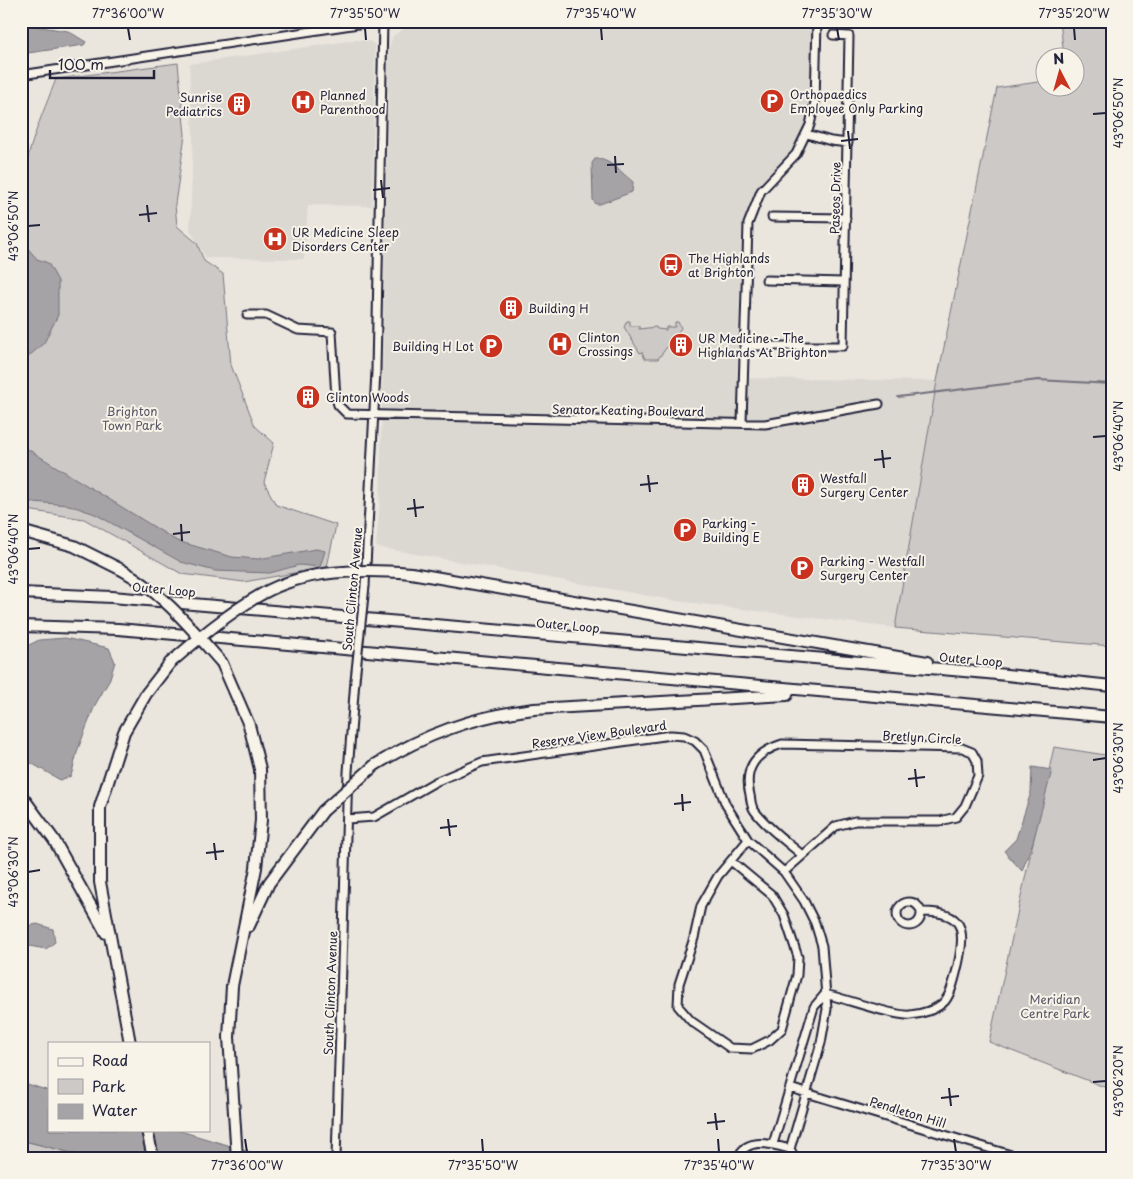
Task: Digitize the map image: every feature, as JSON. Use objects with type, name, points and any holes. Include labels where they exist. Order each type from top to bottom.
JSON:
[{"type":"highway","points":[[21,531],[74,546],[122,570],[163,598],[222,663],[249,725],[260,769],[261,820],[256,868],[232,986],[229,1028],[232,1110],[237,1158]]},
{"type":"highway","points":[[130,1042],[100,882],[100,807],[124,732],[146,694],[170,663],[218,622],[263,593],[285,585],[332,573],[373,569],[411,572],[987,673]]},
{"type":"highway","name":"Outer Loop","points":[[21,593],[112,597],[987,673],[1112,686]]},
{"type":"highway","points":[[21,626],[118,629],[820,693],[1112,717]]},
{"type":"highway","points":[[243,938],[269,883],[290,852],[323,811],[375,765],[407,745],[443,730],[501,713],[554,708],[820,693]]},
{"type":"highway","points":[[21,795],[54,840],[110,941]]},
{"type":"highway","points":[[147,1132],[153,1158]]},
{"type":"street","points":[[21,75],[378,21]]},
{"type":"street","name":"South Clinton Avenue","points":[[336,1157],[347,819],[355,680],[365,586],[374,416],[383,21]]},
{"type":"street","points":[[742,423],[747,234],[751,213],[762,191],[796,154],[807,134],[815,102],[817,21]]},
{"type":"street","name":"Paseos Drive","points":[[744,346],[843,346],[849,36],[833,35]]},
{"type":"street","points":[[807,134],[831,141],[848,142]]},
{"type":"street","points":[[772,217],[846,218]]},
{"type":"street","points":[[766,280],[844,282]]},
{"type":"street","name":"Senator Keating Boulevard","points":[[247,315],[266,315],[304,331],[332,332],[332,354],[336,368],[335,392],[338,405],[348,414],[742,423],[785,422],[880,404]]},
{"type":"street","name":"Reserve View Boulevard","points":[[347,819],[374,817],[435,782],[482,762],[671,735],[684,736],[695,741],[704,750],[726,805],[748,840],[784,872],[804,901],[815,923],[822,946],[827,1009],[820,1043],[790,1149]]},
{"type":"street","name":"Bretlyn Circle","points":[[784,872],[836,826],[854,821],[940,821],[956,817],[965,806],[978,776],[977,761],[972,752],[962,748],[782,744],[767,749],[754,760],[749,773],[748,789],[753,809],[802,855]]},
{"type":"street","points":[[731,861],[772,895],[784,915],[798,957],[797,976],[782,1029],[770,1040],[752,1049],[730,1048],[692,1021],[678,1006],[679,984],[694,938],[701,906],[718,876],[748,840]]},
{"type":"street","points":[[773,1144],[814,1007],[825,994],[907,1016],[932,1010],[944,1001],[953,983],[963,943],[962,933],[952,917],[940,912],[921,912]]},
{"type":"street","name":"Pendleton Hill","points":[[790,1088],[1020,1158]]},
{"type":"street","points":[[738,1158],[741,1150],[748,1145],[758,1143],[773,1144],[790,1149],[795,1158]]},
{"type":"shaded area","name":"Clinton Crossings","points":[[456,21],[812,21],[811,94],[807,121],[795,149],[758,187],[742,230],[737,378],[937,381],[895,628],[677,601],[376,547],[380,499],[389,47],[393,36],[404,28]]},
{"type":"shaded area","points":[[356,40],[369,41],[375,45],[372,206],[308,205],[304,259],[206,258],[190,230],[193,136],[189,64]]},
{"type":"green space","points":[[1060,21],[1112,21],[1112,646],[895,628],[937,381],[997,88],[1036,82],[1036,98],[1086,98],[1086,48],[1063,48]]},
{"type":"green space","name":"Brighton Town Park","points":[[178,63],[185,135],[175,204],[177,226],[197,243],[204,261],[223,274],[231,365],[255,426],[274,443],[264,482],[276,505],[336,525],[327,567],[244,582],[182,574],[84,519],[21,509],[21,203],[24,200],[25,172],[33,139],[56,79]]},
{"type":"green space","points":[[627,321],[630,321],[630,326],[639,326],[639,329],[656,327],[657,329],[666,330],[666,327],[675,327],[675,322],[678,322],[681,328],[658,359],[645,359],[624,327]]},
{"type":"green space","name":"Meridian Centre Park","points":[[1054,747],[1112,756],[1112,1090],[989,1042]]},
{"type":"green space","points":[[21,1140],[91,1158],[21,1158]]},
{"type":"water","points":[[21,24],[68,31],[86,42],[84,45],[21,54]]},
{"type":"water","points":[[595,159],[610,163],[633,182],[632,192],[596,204],[593,200],[592,163]]},
{"type":"water","points":[[24,244],[37,259],[48,263],[58,281],[58,315],[44,343],[21,363],[21,257]]},
{"type":"water","points":[[21,445],[177,541],[232,557],[258,559],[316,549],[325,551],[320,567],[299,565],[270,573],[215,571],[181,562],[95,514],[69,505],[21,501]]},
{"type":"water","points":[[65,638],[109,648],[115,662],[109,681],[95,705],[78,749],[71,776],[60,780],[21,757],[21,649],[39,640]]},
{"type":"water","points":[[1032,767],[1052,770],[1033,842],[1022,871],[1004,851],[1016,839],[1031,792]]},
{"type":"water","points":[[37,924],[53,929],[55,942],[46,949],[29,946],[21,940],[21,928]]},
{"type":"water","points":[[21,1082],[48,1091],[48,1132],[184,1132],[267,1157],[269,1154],[276,1158],[91,1158],[21,1140]]},
{"type":"waterway","points":[[898,397],[1038,380],[1112,384]]},
{"type":"place","name":"Orthopaedics Employee Only Parking","points":[[772,101]]},
{"type":"place","name":"Planned Parenthood","points":[[303,102]]},
{"type":"place","name":"Sunrise Pediatrics","points":[[239,104]]},
{"type":"place","name":"UR Medicine Sleep Disorders Center","points":[[275,239]]},
{"type":"place","name":"The Highlands at Brighton","points":[[671,265]]},
{"type":"place","name":"Building H","points":[[511,308]]},
{"type":"place","name":"Clinton Crossings","points":[[560,344]]},
{"type":"place","name":"UR Medicine - The Highlands At Brighton","points":[[681,345]]},
{"type":"place","name":"Building H Lot","points":[[491,346]]},
{"type":"place","name":"Clinton Woods","points":[[308,397]]},
{"type":"place","name":"Westfall Surgery Center","points":[[803,485]]},
{"type":"place","name":"Parking - Building E","points":[[685,530]]},
{"type":"place","name":"Parking - Westfall Surgery Center","points":[[802,568]]}]
